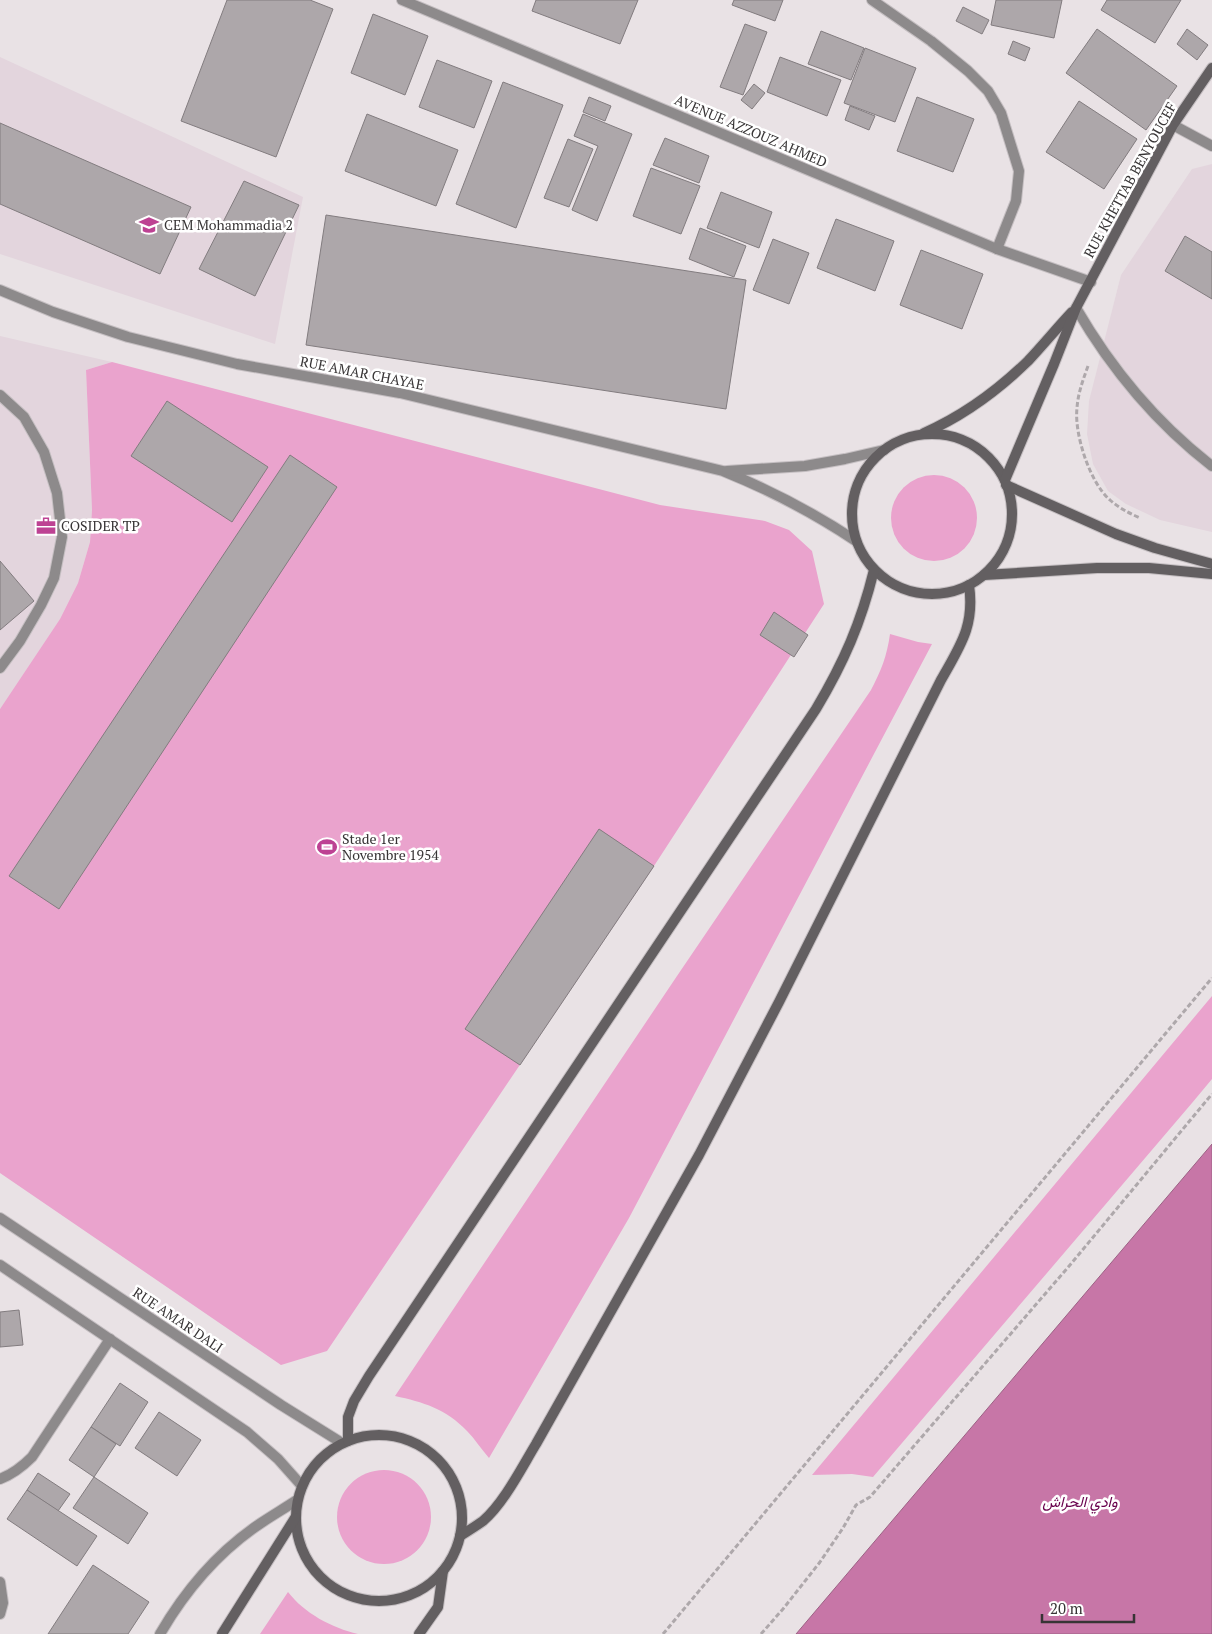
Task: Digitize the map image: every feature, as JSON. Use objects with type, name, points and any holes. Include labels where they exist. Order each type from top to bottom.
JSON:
[{"type":"main road","name":"RUE KHETTAB BENYOUCEF","points":[[1005,483],[1076,308],[1173,125],[1212,68]]},
{"type":"main road","name":"RUE KHETTAB BENYOUCEF","points":[[917,436],[948,422],[975,406],[996,390],[1028,360],[1076,308]]},
{"type":"main road","points":[[934,434],[952,437],[968,443],[983,452],[995,465],[1005,483],[1011,501],[1012,518],[1010,534],[1004,550],[995,564],[984,575],[969,585],[953,591],[936,594],[919,593],[902,588],[874,570],[856,541],[853,524],[852,507],[855,490],[862,475],[872,461],[884,450],[900,441],[917,436],[934,434]]},
{"type":"main road","points":[[1005,483],[1116,534],[1155,548],[1212,564]]},
{"type":"main road","points":[[984,575],[1097,568],[1149,568],[1212,574]]},
{"type":"main road","points":[[345,1442],[348,1417],[354,1401],[369,1376],[816,709],[836,676],[852,642],[865,606],[874,570]]},
{"type":"main road","points":[[460,1536],[493,1511],[518,1474],[700,1155],[959,648],[967,631],[970,615],[969,585]]},
{"type":"main road","points":[[368,1436],[388,1436],[407,1440],[425,1449],[440,1462],[452,1479],[459,1497],[462,1516],[460,1536],[454,1555],[443,1571],[430,1584],[414,1594],[378,1601],[359,1599],[342,1593],[327,1583],[314,1570],[304,1554],[295,1518],[297,1500],[302,1486],[312,1469],[325,1454],[345,1442],[368,1436]]},
{"type":"main road","points":[[222,1634],[295,1518]]},
{"type":"main road","points":[[419,1634],[438,1607],[443,1571]]},
{"type":"street","name":"AVENUE AZZOUZ AHMED","points":[[402,0],[997,249],[1091,282]]},
{"type":"street","points":[[872,0],[931,41],[968,71],[988,91],[1002,113],[1019,171],[1016,202],[997,249]]},
{"type":"street","points":[[1173,125],[1212,146]]},
{"type":"street","name":"RUE AMAR CHAYAE","points":[[0,290],[53,312],[128,338],[237,364],[400,393],[723,471],[792,502],[825,520],[856,541]]},
{"type":"street","points":[[1076,308],[1096,342],[1127,384],[1155,417],[1186,446],[1212,466]]},
{"type":"street","points":[[0,395],[24,417],[44,452],[57,493],[62,537],[54,578],[20,641],[0,668]]},
{"type":"street","name":"RUE AMAR CHAYAE","points":[[723,471],[805,466],[884,450]]},
{"type":"street","name":"RUE AMAR DALI","points":[[0,1218],[281,1405],[345,1442]]},
{"type":"street","points":[[0,1265],[247,1432],[278,1459],[302,1486]]},
{"type":"street","points":[[0,1479],[22,1467],[32,1457],[110,1339]]},
{"type":"street","points":[[160,1634],[197,1581],[227,1550],[260,1523],[297,1500]]},
{"type":"street","points":[[0,1582],[3,1603],[0,1614]]},
{"type":"path","points":[[1096,342],[1079,392],[1076,410],[1082,450],[1097,484],[1108,499],[1123,510],[1148,522]]},
{"type":"path","points":[[662,1634],[1212,978]]},
{"type":"path","points":[[761,1634],[820,1562],[856,1505],[870,1497],[1070,1265],[1212,1094]]},
{"type":"shaded area","name":"CEM Mohammadia 2","points":[[0,57],[303,197],[275,344],[0,254]]},
{"type":"shaded area","points":[[1212,164],[1212,532],[1160,520],[1126,504],[1108,491],[1093,464],[1087,434],[1089,401],[1121,275],[1192,169]]},
{"type":"shaded area","name":"COSIDER TP","points":[[0,336],[112,362],[86,370],[92,510],[90,542],[78,583],[60,619],[0,709]]},
{"type":"shaded area","name":"Stade 1er Novembre 1954","points":[[112,362],[660,505],[765,521],[789,530],[812,551],[824,604],[654,866],[327,1351],[281,1365],[0,1173],[0,709],[60,619],[78,583],[90,542],[92,510],[86,370]]},
{"type":"shaded area","points":[[926,475],[942,475],[951,478],[965,487],[974,501],[977,518],[974,535],[965,549],[951,558],[942,561],[926,561],[910,554],[898,542],[891,526],[891,510],[898,494],[910,482]]},
{"type":"shaded area","points":[[890,634],[932,644],[629,1218],[489,1458],[470,1434],[451,1417],[425,1404],[395,1396],[871,690],[883,663]]},
{"type":"shaded area","points":[[1212,996],[1212,1079],[1192,1103],[873,1477],[852,1474],[812,1475]]},
{"type":"shaded area","points":[[384,1470],[402,1474],[417,1484],[427,1499],[431,1517],[427,1535],[417,1550],[402,1560],[384,1564],[366,1560],[351,1550],[341,1535],[337,1517],[341,1499],[351,1484],[366,1474]]},
{"type":"shaded area","points":[[288,1592],[302,1607],[319,1619],[338,1628],[358,1634],[260,1634]]},
{"type":"water","name":"وادي الحراش","points":[[1212,1144],[1212,1634],[796,1634]]},
{"type":"building","points":[[227,0],[310,0],[333,9],[276,157],[181,121]]},
{"type":"building","points":[[536,0],[638,0],[620,44],[532,11]]},
{"type":"building","points":[[734,0],[783,0],[775,21],[732,5]]},
{"type":"building","points":[[996,0],[1062,0],[1054,38],[991,25]]},
{"type":"building","points":[[1107,0],[1181,0],[1155,43],[1101,10]]},
{"type":"building","points":[[963,7],[989,20],[982,34],[956,21]]},
{"type":"building","points":[[373,14],[428,36],[405,95],[351,73]]},
{"type":"building","points":[[745,24],[767,32],[743,95],[720,87]]},
{"type":"building","points":[[1097,29],[1177,86],[1146,130],[1066,73]]},
{"type":"building","points":[[1187,29],[1208,45],[1197,60],[1177,44]]},
{"type":"building","points":[[821,31],[864,48],[851,80],[808,64]]},
{"type":"building","points":[[1013,41],[1030,48],[1025,61],[1008,54]]},
{"type":"building","points":[[865,48],[916,68],[895,122],[844,103]]},
{"type":"building","points":[[780,57],[841,80],[827,116],[767,92]]},
{"type":"building","points":[[437,60],[492,81],[474,128],[419,107]]},
{"type":"building","points":[[503,82],[563,105],[516,228],[456,204]]},
{"type":"building","points":[[754,84],[765,93],[752,109],[741,100]]},
{"type":"building","points":[[589,97],[611,106],[605,121],[583,112]]},
{"type":"building","points":[[917,97],[974,119],[953,172],[897,151]]},
{"type":"building","points":[[1079,101],[1137,139],[1104,189],[1046,152]]},
{"type":"building","points":[[850,106],[875,116],[869,130],[845,120]]},
{"type":"building","points":[[367,114],[458,150],[436,206],[345,171]]},
{"type":"building","points":[[583,114],[632,134],[597,221],[572,210],[598,146],[574,136]]},
{"type":"building","points":[[0,123],[191,207],[160,274],[0,204]]},
{"type":"building","points":[[665,138],[709,156],[699,183],[653,165]]},
{"type":"building","points":[[568,139],[593,149],[569,207],[544,198]]},
{"type":"building","points":[[651,168],[700,186],[681,234],[633,216]]},
{"type":"building","points":[[244,181],[299,205],[255,296],[199,269]]},
{"type":"building","points":[[721,192],[772,212],[759,248],[707,228]]},
{"type":"building","points":[[326,215],[746,280],[726,409],[306,345]]},
{"type":"building","points":[[836,219],[894,241],[875,291],[817,268]]},
{"type":"building","points":[[700,228],[746,246],[734,277],[689,259]]},
{"type":"building","points":[[1185,236],[1212,252],[1212,299],[1165,271]]},
{"type":"building","points":[[773,239],[809,253],[789,304],[753,290]]},
{"type":"building","points":[[921,250],[983,274],[962,329],[900,305]]},
{"type":"building","points":[[167,401],[268,467],[232,522],[131,456]]},
{"type":"building","points":[[290,455],[337,487],[59,909],[9,876]]},
{"type":"building","points":[[0,561],[34,601],[0,630]]},
{"type":"building","points":[[774,612],[808,635],[794,657],[760,635]]},
{"type":"building","points":[[599,829],[654,866],[520,1065],[465,1029]]},
{"type":"building","points":[[19,1310],[23,1345],[0,1347],[0,1312]]},
{"type":"building","points":[[120,1383],[148,1402],[120,1446],[91,1427]]},
{"type":"building","points":[[159,1412],[201,1440],[177,1476],[135,1448]]},
{"type":"building","points":[[91,1427],[116,1444],[94,1477],[69,1460]]},
{"type":"building","points":[[38,1473],[70,1494],[58,1511],[27,1490]]},
{"type":"building","points":[[94,1477],[148,1513],[128,1544],[73,1508]]},
{"type":"building","points":[[27,1490],[97,1536],[77,1566],[7,1519]]},
{"type":"building","points":[[93,1565],[149,1602],[128,1634],[48,1634]]},
{"type":"place","name":"CEM Mohammadia 2","points":[[149,225]]},
{"type":"place","name":"COSIDER TP","points":[[46,526]]},
{"type":"place","name":"Stade 1er Novembre 1954","points":[[327,847]]}]
